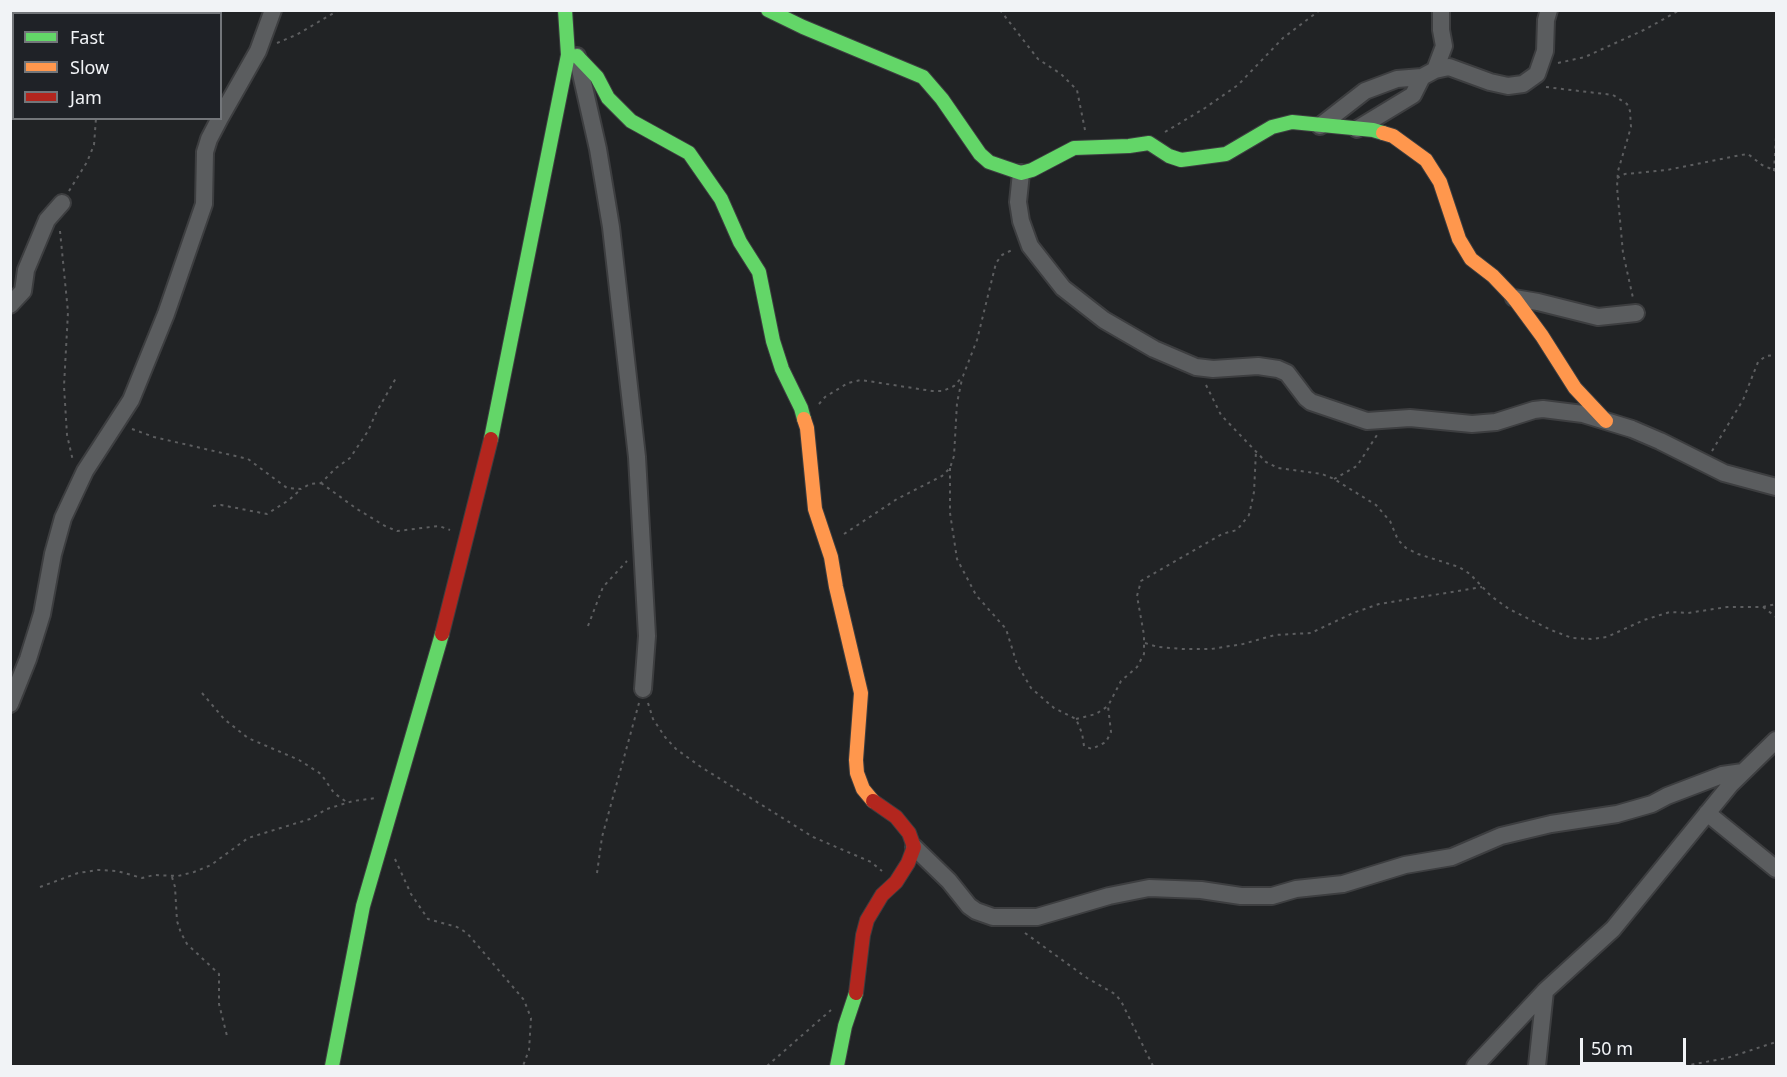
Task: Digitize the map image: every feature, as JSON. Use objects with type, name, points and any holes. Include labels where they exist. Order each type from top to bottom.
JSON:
[{"type":"street","points":[[222,114],[258,51],[273,10]]},
{"type":"street","points":[[332,1066],[356,936],[393,796],[419,717],[496,419],[568,54],[565,10]]},
{"type":"street","points":[[768,10],[923,77],[942,99],[980,154],[989,162],[1021,173],[1032,170],[1074,148],[1149,143],[1168,156],[1181,160],[1226,154],[1272,127],[1292,122],[1373,130],[1393,136],[1426,160],[1440,182],[1459,239],[1471,259],[1493,276],[1514,298],[1542,336],[1575,388],[1606,421]]},
{"type":"street","points":[[1357,129],[1413,95],[1429,73],[1444,46],[1441,10]]},
{"type":"street","points":[[1320,126],[1365,91],[1397,79],[1449,67],[1490,82],[1508,86],[1523,84],[1531,78],[1545,51],[1546,20],[1549,10]]},
{"type":"street","points":[[568,36],[577,56],[598,149],[611,228],[637,457],[647,636],[644,689]]},
{"type":"street","points":[[577,56],[597,77],[609,98],[631,121],[689,153],[721,199],[740,242],[759,272],[773,341],[807,428],[815,509],[828,548],[861,693],[856,760],[862,789],[872,800],[896,817],[909,833],[914,847],[949,881],[969,906],[993,917],[1038,917],[1109,896],[1149,888],[1190,889],[1241,896],[1272,896],[1296,889],[1343,884],[1405,865],[1452,857],[1501,836],[1652,804],[1722,775],[1743,772]]},
{"type":"street","points":[[10,704],[28,659],[42,614],[53,554],[63,518],[78,484],[131,400],[196,226],[205,195],[203,162],[205,152],[219,120]]},
{"type":"street","points":[[1021,173],[1018,202],[1030,246],[1063,288],[1104,320],[1154,349],[1196,367],[1213,369],[1258,366],[1278,369],[1287,373],[1311,402],[1362,420],[1410,418],[1486,424],[1543,409],[1583,414],[1660,441],[1743,480],[1776,487]]},
{"type":"street","points":[[10,305],[23,291],[26,270],[47,220],[63,203]]},
{"type":"street","points":[[1514,298],[1598,317],[1636,313]]},
{"type":"street","points":[[1475,1066],[1545,991],[1613,928],[1707,813],[1743,772],[1776,740]]},
{"type":"street","points":[[1707,813],[1776,869]]},
{"type":"street","points":[[837,1066],[845,1026],[856,994],[867,920],[882,895],[896,882],[914,847]]},
{"type":"street","points":[[1537,1066],[1545,991]]},
{"type":"path","points":[[258,51],[296,35],[339,10]]},
{"type":"path","points":[[1000,10],[1038,59],[1061,74],[1077,90],[1085,128],[1094,148]]},
{"type":"path","points":[[1149,143],[1238,85],[1283,38],[1320,10]]},
{"type":"path","points":[[1636,313],[1623,253],[1617,200],[1617,178],[1632,117],[1626,104],[1613,95],[1544,87],[1531,78],[1562,62],[1586,57],[1678,11],[1694,10]]},
{"type":"path","points":[[63,203],[87,162],[94,145],[96,120]]},
{"type":"path","points":[[1617,178],[1625,174],[1667,170],[1748,154],[1762,165],[1775,171],[1776,137]]},
{"type":"path","points":[[60,228],[68,312],[64,386],[67,435],[78,484]]},
{"type":"path","points":[[1030,246],[1013,249],[1002,255],[996,263],[977,340],[963,376],[957,403],[954,456],[950,468],[950,513],[957,559],[976,595],[1006,629],[1017,664],[1031,688],[1054,708],[1076,719],[1084,746],[1092,749],[1106,742],[1111,732],[1108,706]]},
{"type":"path","points":[[1704,463],[1743,400],[1758,362],[1766,356],[1776,354]]},
{"type":"path","points":[[1196,367],[1221,414],[1266,462],[1278,468],[1322,474],[1334,479],[1376,506],[1390,521],[1398,540],[1406,548],[1418,555],[1459,567],[1509,609],[1551,630],[1572,638],[1591,639],[1607,637],[1644,620],[1670,612],[1688,613],[1727,607],[1763,608],[1776,604]]},
{"type":"path","points":[[807,428],[814,409],[825,397],[848,383],[861,380],[943,391],[954,386],[963,376]]},
{"type":"path","points":[[213,506],[221,505],[267,514],[301,489],[310,484],[321,483],[350,458],[368,431],[396,378]]},
{"type":"path","points":[[1334,479],[1357,466],[1388,420]]},
{"type":"path","points":[[115,424],[154,437],[248,459],[287,488],[301,489]]},
{"type":"path","points":[[1076,719],[1096,714],[1108,706],[1121,681],[1137,667],[1144,654],[1137,596],[1141,581],[1222,534],[1237,530],[1249,515],[1254,492],[1256,451]]},
{"type":"path","points":[[828,548],[845,533],[897,499],[926,486],[950,468]]},
{"type":"path","points":[[321,483],[357,509],[397,531],[439,526],[467,535]]},
{"type":"path","points":[[588,626],[603,587],[643,543]]},
{"type":"path","points":[[1144,643],[1158,647],[1210,649],[1243,644],[1275,635],[1311,633],[1353,613],[1379,604],[1482,587]]},
{"type":"path","points":[[1763,608],[1776,617]]},
{"type":"path","points":[[597,873],[602,837],[644,689]]},
{"type":"path","points":[[644,689],[653,719],[676,749],[700,767],[754,798],[813,837],[871,862],[896,882]]},
{"type":"path","points":[[202,693],[224,719],[248,738],[299,760],[321,774],[334,794],[348,802]]},
{"type":"path","points":[[40,887],[78,873],[98,870],[117,871],[142,878],[194,872],[212,865],[248,838],[310,819],[327,809],[348,802],[393,796]]},
{"type":"path","points":[[382,836],[411,894],[428,919],[457,927],[467,933],[496,964],[524,1000],[531,1018],[529,1050],[523,1066]]},
{"type":"path","points":[[172,876],[177,921],[181,933],[187,944],[219,974],[219,1004],[226,1036]]},
{"type":"path","points":[[1021,931],[1115,994],[1121,1001],[1153,1066]]},
{"type":"path","points":[[767,1066],[803,1036],[820,1018],[856,994]]},
{"type":"path","points":[[1684,1066],[1727,1058],[1776,1042]]},
{"type":"traffic: fast","points":[[491,439],[568,55],[565,10]]},
{"type":"traffic: fast","points":[[768,10],[923,77],[942,99],[980,154],[989,162],[1021,173],[1032,170],[1074,148],[1149,143],[1169,156],[1181,160],[1226,154],[1272,127],[1292,122],[1383,133]]},
{"type":"traffic: fast","points":[[577,56],[597,77],[608,98],[631,121],[689,153],[721,199],[740,242],[759,272],[773,341],[782,369],[804,419]]},
{"type":"traffic: fast","points":[[332,1066],[363,906],[442,634]]},
{"type":"traffic: fast","points":[[837,1066],[845,1026],[856,993]]},
{"type":"traffic: slow","points":[[1383,133],[1393,136],[1426,160],[1440,182],[1459,239],[1471,259],[1493,276],[1514,298],[1542,336],[1575,388],[1606,421]]},
{"type":"traffic: slow","points":[[804,419],[807,428],[815,509],[831,557],[861,693],[857,773],[863,789],[873,801]]},
{"type":"traffic: jam","points":[[442,634],[491,439]]},
{"type":"traffic: jam","points":[[856,993],[867,920],[882,895],[896,882],[908,863],[914,847],[909,833],[896,817],[873,801]]}]
